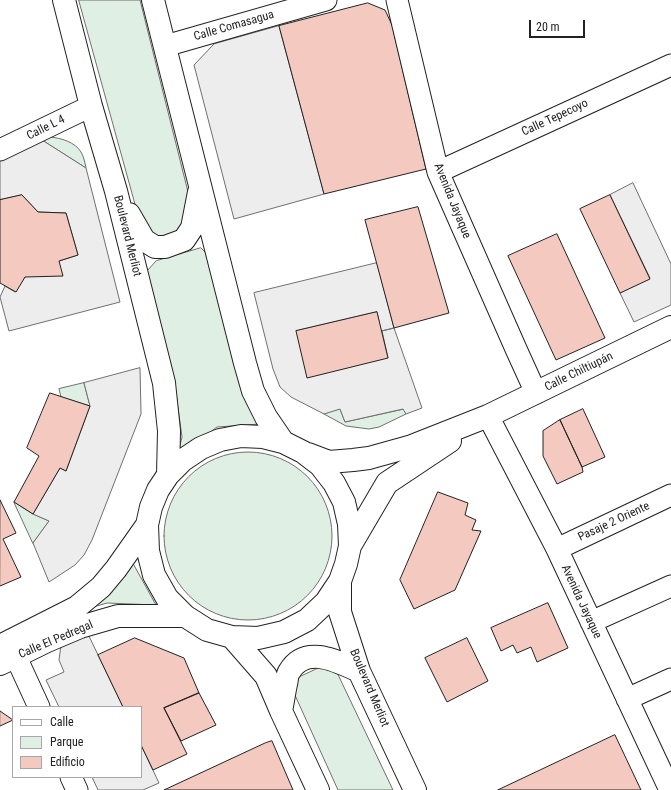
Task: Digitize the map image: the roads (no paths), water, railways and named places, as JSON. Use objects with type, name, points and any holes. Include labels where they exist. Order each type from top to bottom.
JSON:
[{"type":"main road","name":"Boulevard Merliot","points":[[64,0],[91,106],[116,191],[164,384],[169,431],[168,475]]},
{"type":"main road","points":[[153,0],[253,391],[266,417],[283,442]]},
{"type":"main road","points":[[116,191],[144,240],[155,247],[165,247],[184,240],[192,228],[200,186]]},
{"type":"main road","name":"Calle Chiltiupán","points":[[303,452],[329,462],[369,458],[412,446],[488,416],[671,327]]},
{"type":"main road","name":"Calle Chiltiupán","points":[[350,546],[387,483],[488,416]]},
{"type":"main road","points":[[241,436],[263,437],[283,442],[303,452],[320,465],[334,483],[344,502],[349,524],[350,546],[346,564],[340,581],[326,602],[307,620],[284,632],[258,638],[232,637],[207,630],[184,616],[167,598],[154,575],[148,551],[147,525],[151,508],[158,490],[168,475],[183,460],[201,448],[220,440],[241,436]]},
{"type":"main road","name":"Calle El Pedregal","points":[[5,655],[77,607],[101,587],[116,569],[147,525]]},
{"type":"main road","name":"Boulevard Merliot","points":[[340,581],[340,612],[359,671],[415,790]]},
{"type":"main road","name":"Calle El Pedregal","points":[[5,655],[47,641],[80,627],[118,616],[184,616]]},
{"type":"main road","points":[[232,637],[266,676],[318,790]]},
{"type":"main road","points":[[281,711],[288,672],[298,661],[307,658],[324,657],[359,671]]},
{"type":"street","name":"Calle Comasagua","points":[[166,46],[326,0]]},
{"type":"street","name":"Avenida Jayaque","points":[[396,0],[438,172],[536,393]]},
{"type":"street","name":"Calle Tepecoyo","points":[[438,172],[671,64]]},
{"type":"street","name":"Calle L 4","points":[[0,150],[91,106]]},
{"type":"street","name":"Avenida Jayaque","points":[[488,416],[557,549],[627,699],[666,769],[670,790]]},
{"type":"street","name":"Pasaje 2 Oriente","points":[[557,549],[671,495]]},
{"type":"street","points":[[591,622],[671,586]]},
{"type":"street","points":[[5,655],[38,706]]},
{"type":"street","points":[[627,699],[671,679]]},
{"type":"street","points":[[71,778],[77,790]]}]
